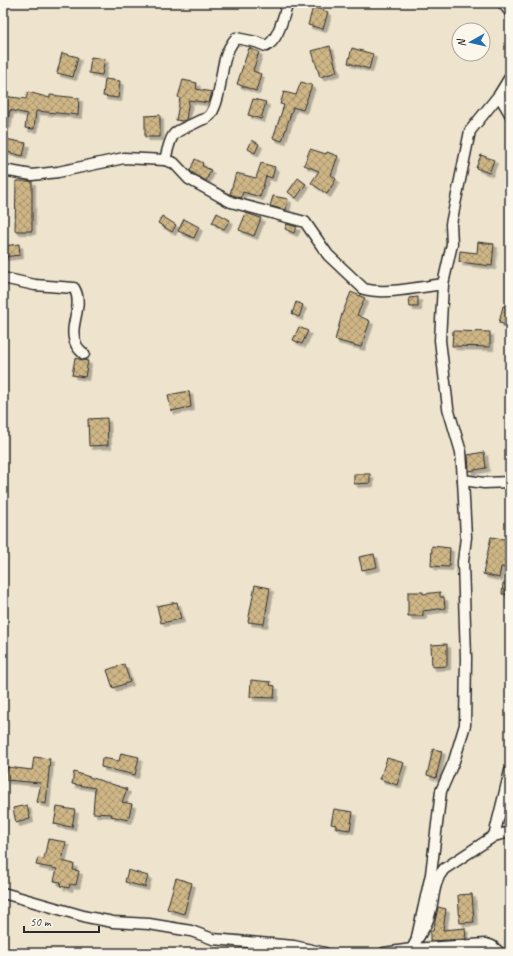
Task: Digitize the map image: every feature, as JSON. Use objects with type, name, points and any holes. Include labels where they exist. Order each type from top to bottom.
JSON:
[{"type":"street","points":[[165,160],[170,139],[174,132],[210,116],[216,105],[224,59],[230,45],[236,38],[266,46],[269,44],[275,36],[288,3]]},
{"type":"street","points":[[502,3],[510,12]]},
{"type":"street","points":[[412,949],[417,937],[431,874],[442,791],[454,761],[465,725],[466,665],[463,562],[466,537],[461,452],[448,408],[440,340],[443,284],[452,244],[451,224],[470,131],[499,95],[510,77]]},
{"type":"street","points":[[499,95],[510,114]]},
{"type":"street","points":[[3,170],[32,175],[124,158],[165,160],[174,163],[189,179],[231,202],[306,222],[328,255],[364,289],[372,291],[388,291],[443,284]]},
{"type":"street","points":[[3,278],[35,285],[74,288],[78,295],[79,304],[74,328],[75,344],[84,354]]},
{"type":"street","points":[[462,480],[484,483],[510,482]]},
{"type":"street","points":[[494,836],[510,771]]},
{"type":"street","points":[[417,937],[427,924],[431,911],[437,876],[444,869],[494,836],[510,832]]},
{"type":"street","points":[[3,893],[87,917],[163,926],[191,931],[213,939],[294,946],[325,953]]},
{"type":"street","points":[[384,953],[412,949],[486,944],[492,946],[500,953]]},
{"type":"building","points":[[313,7],[328,12],[323,29],[308,25]]},
{"type":"building","points":[[330,46],[337,72],[320,77],[312,51]]},
{"type":"building","points":[[249,48],[259,52],[253,71],[261,74],[256,91],[237,84]]},
{"type":"building","points":[[352,48],[373,54],[369,69],[348,63]]},
{"type":"building","points":[[62,53],[78,57],[73,77],[57,73]]},
{"type":"building","points":[[91,57],[105,59],[102,75],[89,73]]},
{"type":"building","points":[[105,79],[120,81],[118,98],[103,96]]},
{"type":"building","points":[[183,80],[197,83],[196,89],[212,92],[209,103],[189,100],[186,120],[183,121],[176,120],[180,98],[178,97]]},
{"type":"building","points":[[301,82],[312,85],[303,110],[293,107],[282,141],[273,138],[284,105],[280,104],[284,92],[296,95]]},
{"type":"building","points":[[28,92],[50,98],[50,95],[79,98],[78,115],[36,111],[34,129],[25,128],[27,114],[10,110],[7,125],[3,124],[3,96],[26,99]]},
{"type":"building","points":[[253,99],[266,102],[261,119],[248,115]]},
{"type":"building","points":[[160,115],[160,137],[145,137],[145,116]]},
{"type":"building","points":[[5,139],[26,143],[23,156],[3,151]]},
{"type":"building","points":[[252,140],[259,144],[255,153],[248,149]]},
{"type":"building","points":[[310,149],[326,154],[327,152],[338,156],[331,175],[336,179],[327,194],[311,183],[319,171],[304,165]]},
{"type":"building","points":[[481,155],[494,160],[489,173],[476,168]]},
{"type":"building","points":[[195,159],[203,163],[202,166],[211,170],[206,181],[190,171]]},
{"type":"building","points":[[261,163],[275,167],[272,178],[266,176],[260,197],[243,192],[241,198],[230,194],[236,173],[256,178]]},
{"type":"building","points":[[298,178],[306,184],[296,198],[288,192]]},
{"type":"building","points":[[16,181],[32,181],[32,231],[15,231]]},
{"type":"building","points":[[273,196],[288,199],[286,210],[270,206]]},
{"type":"building","points":[[217,213],[230,220],[224,229],[212,223]]},
{"type":"building","points":[[246,213],[261,218],[254,236],[239,230]]},
{"type":"building","points":[[162,216],[176,225],[172,232],[158,223]]},
{"type":"building","points":[[184,219],[199,227],[194,238],[178,231]]},
{"type":"building","points":[[287,224],[297,227],[294,233],[285,229]]},
{"type":"building","points":[[478,242],[494,244],[492,266],[459,262],[460,251],[477,253]]},
{"type":"building","points":[[19,244],[20,255],[3,257],[3,246]]},
{"type":"building","points":[[351,292],[365,298],[357,315],[370,321],[361,347],[335,340],[342,314]]},
{"type":"building","points":[[418,297],[418,307],[410,307],[409,298]]},
{"type":"building","points":[[296,302],[303,305],[299,317],[292,314]]},
{"type":"building","points":[[503,306],[510,308],[510,326],[499,323]]},
{"type":"building","points":[[299,327],[308,331],[302,344],[293,340]]},
{"type":"building","points":[[453,331],[490,332],[490,347],[452,346]]},
{"type":"building","points":[[75,358],[88,361],[85,377],[72,375]]},
{"type":"building","points":[[189,391],[191,407],[171,411],[168,395]]},
{"type":"building","points":[[107,418],[108,445],[89,446],[88,419]]},
{"type":"building","points":[[484,452],[486,468],[469,471],[468,455]]},
{"type":"building","points":[[354,474],[370,474],[370,483],[354,484]]},
{"type":"building","points":[[491,537],[510,540],[510,568],[501,567],[499,578],[483,574]]},
{"type":"building","points":[[432,546],[450,548],[449,567],[431,566]]},
{"type":"building","points":[[374,554],[377,567],[362,570],[359,557]]},
{"type":"building","points":[[503,583],[510,584],[510,595],[502,594]]},
{"type":"building","points":[[255,585],[270,588],[264,624],[248,622]]},
{"type":"building","points":[[408,592],[423,592],[423,594],[440,592],[440,597],[444,597],[445,608],[423,611],[423,616],[408,616]]},
{"type":"building","points":[[177,602],[181,619],[161,623],[157,606]]},
{"type":"building","points":[[447,644],[447,666],[432,667],[431,645]]},
{"type":"building","points":[[124,664],[130,682],[113,688],[107,670]]},
{"type":"building","points":[[251,680],[271,682],[270,685],[275,686],[274,698],[250,697]]},
{"type":"building","points":[[433,749],[442,751],[436,778],[427,775]]},
{"type":"building","points":[[121,753],[139,757],[135,775],[101,767],[102,758],[119,761]]},
{"type":"building","points":[[34,757],[50,759],[46,804],[37,802],[41,783],[5,780],[7,767],[32,770]]},
{"type":"building","points":[[387,758],[404,763],[397,785],[380,779]]},
{"type":"building","points":[[74,772],[127,789],[122,802],[132,804],[128,820],[111,816],[112,814],[93,813],[95,788],[72,784]]},
{"type":"building","points":[[27,805],[30,819],[16,823],[13,808]]},
{"type":"building","points":[[57,807],[75,810],[72,827],[54,824]]},
{"type":"building","points":[[334,809],[353,812],[350,830],[336,828],[336,825],[331,824]]},
{"type":"building","points":[[48,839],[66,842],[62,861],[74,864],[73,870],[79,871],[76,885],[70,884],[69,888],[60,886],[61,882],[54,881],[57,869],[36,865],[38,858],[44,859]]},
{"type":"building","points":[[128,870],[148,876],[145,887],[125,882]]},
{"type":"building","points":[[176,878],[192,883],[184,914],[167,909]]},
{"type":"building","points":[[472,894],[474,922],[460,923],[458,895]]},
{"type":"building","points":[[438,907],[446,909],[443,930],[465,928],[466,939],[430,941],[430,931],[433,931]]}]
